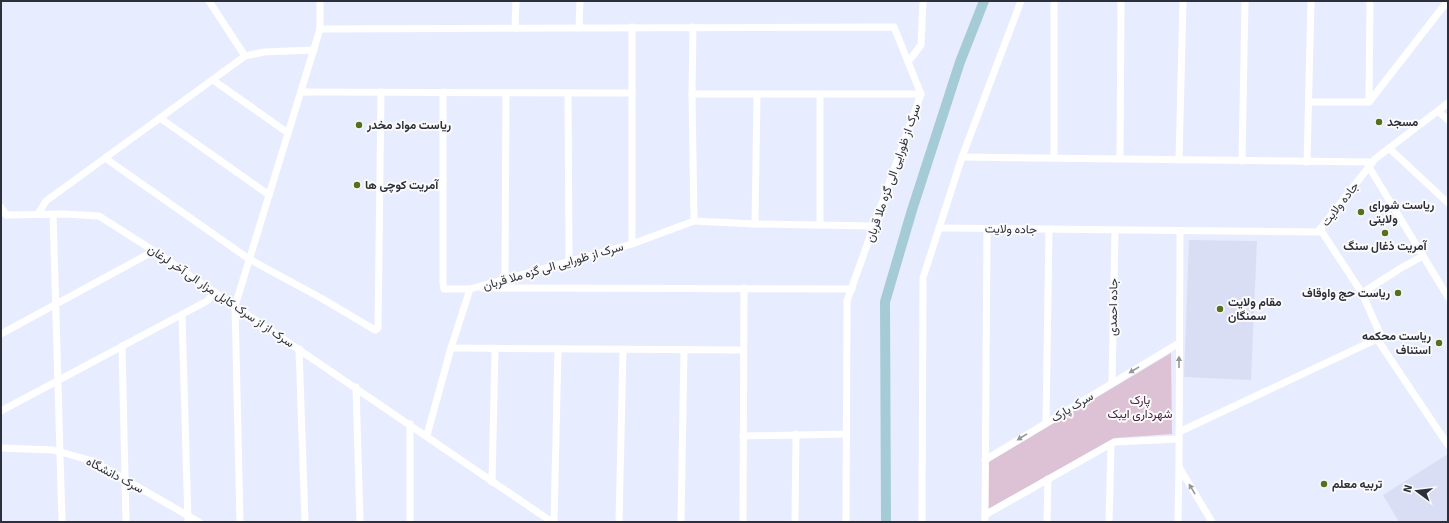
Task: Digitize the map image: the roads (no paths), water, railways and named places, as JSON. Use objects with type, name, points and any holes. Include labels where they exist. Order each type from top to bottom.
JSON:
[{"type":"street","points":[[209,1],[245,56]]},
{"type":"street","points":[[240,522],[235,306],[320,29],[320,1]]},
{"type":"street","points":[[515,28],[516,1]]},
{"type":"street","points":[[579,27],[580,1]]},
{"type":"street","points":[[908,62],[921,45],[922,1]]},
{"type":"street","points":[[922,522],[923,278],[962,157],[1021,1]]},
{"type":"street","points":[[1054,1],[1054,158]]},
{"type":"street","points":[[1120,159],[1121,1]]},
{"type":"street","points":[[1179,160],[1183,1]]},
{"type":"street","points":[[1242,161],[1245,1]]},
{"type":"street","points":[[1307,162],[1311,1]]},
{"type":"street","points":[[1369,102],[1370,1]]},
{"type":"street","points":[[1369,102],[1447,4]]},
{"type":"street","points":[[693,26],[692,94],[694,221],[755,224],[874,226]]},
{"type":"street","name":"سرک از ظورایی الی گزه ملا قربان","points":[[320,29],[693,26],[894,27],[921,94],[847,301],[846,522]]},
{"type":"street","points":[[632,27],[632,244]]},
{"type":"street","points":[[38,214],[46,201],[245,56],[264,52],[314,50]]},
{"type":"street","points":[[213,80],[288,133]]},
{"type":"street","points":[[301,92],[632,93]]},
{"type":"street","points":[[106,158],[249,259],[321,298],[375,330],[378,328],[381,92]]},
{"type":"street","points":[[443,92],[444,289],[852,289]]},
{"type":"street","points":[[505,279],[506,93]]},
{"type":"street","points":[[568,93],[569,261]]},
{"type":"street","points":[[692,94],[921,94]]},
{"type":"street","points":[[820,94],[820,225]]},
{"type":"street","points":[[755,224],[757,95]]},
{"type":"street","points":[[1309,102],[1369,102]]},
{"type":"street","name":"جاده ولایت","points":[[939,228],[1318,232],[1370,165],[1389,148],[1448,103]]},
{"type":"street","points":[[1438,111],[1448,120]]},
{"type":"street","points":[[160,118],[269,195]]},
{"type":"street","points":[[1389,148],[1448,204]]},
{"type":"street","points":[[962,157],[1307,162],[1370,165],[1448,297]]},
{"type":"street","name":"سرک از از سرک کابل مزار الی آخر لرغان","points":[[1,207],[4,215],[53,214],[99,216],[154,251],[427,435]]},
{"type":"street","points":[[53,214],[62,522]]},
{"type":"street","name":"سرک از ظورایی الی گزه ملا قربان","points":[[427,435],[451,348],[472,288],[632,244],[694,221]]},
{"type":"street","points":[[985,518],[987,229]]},
{"type":"street","points":[[1046,422],[1049,229]]},
{"type":"street","points":[[985,518],[1048,479],[1111,444],[1179,435],[1377,339],[1380,334],[1362,293],[1320,229]]},
{"type":"street","name":"جاده احمدی","points":[[1112,383],[1115,230]]},
{"type":"street","points":[[1178,522],[1180,231]]},
{"type":"street","points":[[1,334],[154,251]]},
{"type":"street","points":[[1362,293],[1400,268],[1423,256]]},
{"type":"street","points":[[743,522],[744,288]]},
{"type":"street","points":[[1,410],[207,301],[215,292]]},
{"type":"street","points":[[182,314],[188,519]]},
{"type":"street","points":[[1377,339],[1448,445]]},
{"type":"street","name":"سرک پارک","points":[[985,460],[1179,343]]},
{"type":"street","points":[[122,346],[126,522]]},
{"type":"street","points":[[451,348],[744,350]]},
{"type":"street","points":[[300,349],[305,522]]},
{"type":"street","points":[[492,482],[495,349]]},
{"type":"street","points":[[553,522],[558,349]]},
{"type":"street","points":[[619,522],[623,350]]},
{"type":"street","points":[[681,522],[684,350]]},
{"type":"street","points":[[356,388],[360,522]]},
{"type":"street","points":[[410,424],[410,522]]},
{"type":"street","points":[[795,522],[796,434]]},
{"type":"street","points":[[743,436],[846,434]]},
{"type":"street","points":[[427,435],[492,482],[553,522]]},
{"type":"street","points":[[1109,522],[1111,444]]},
{"type":"street","name":"سرک دانشگاه","points":[[1,448],[60,451],[93,461],[125,479],[188,519],[199,522]]},
{"type":"street","points":[[1179,467],[1212,522]]},
{"type":"street","points":[[1047,522],[1048,479]]},
{"type":"waterway","points":[[886,522],[885,302],[912,210],[960,62],[984,1]]},
{"type":"place","name":"مسجد","points":[[1379,122]]},
{"type":"place","name":"ریاست مواد مخدر","points":[[359,125]]},
{"type":"place","name":"آمریت کوچی ها","points":[[357,185]]},
{"type":"place","name":"ریاست شورای ولایتی","points":[[1361,212]]},
{"type":"place","name":"آمریت ذغال سنگ","points":[[1385,233]]},
{"type":"place","name":"ریاست حج واوقاف","points":[[1398,293]]},
{"type":"place","name":"مقام ولایت سمنگان","points":[[1220,309]]},
{"type":"place","name":"ریاست محکمه استناف","points":[[1439,343]]},
{"type":"place","name":"تربیه معلم","points":[[1324,484]]},
{"type":"park label","name":"پارک شهرداری ایبک","points":[[1140,407]]}]
